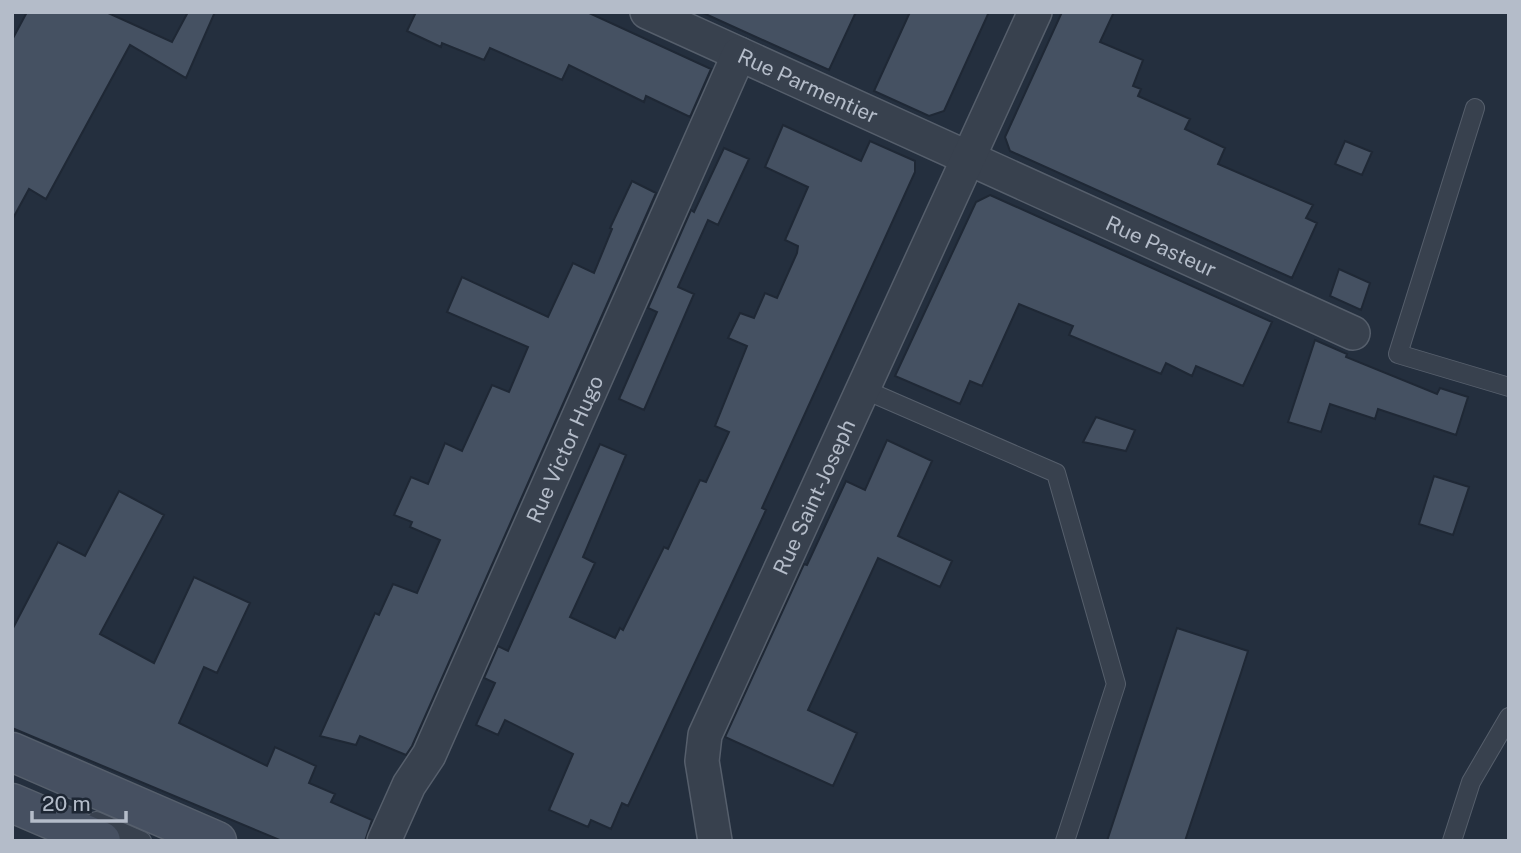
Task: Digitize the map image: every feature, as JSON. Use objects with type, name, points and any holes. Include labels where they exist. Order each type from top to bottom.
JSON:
[{"type":"main road","points":[[12,752],[217,841]]},
{"type":"main road","points":[[12,803],[101,841]]},
{"type":"street","name":"Rue Parmentier","points":[[648,12],[969,160]]},
{"type":"street","name":"Rue Saint-Joseph","points":[[715,841],[702,761],[705,735],[1035,12]]},
{"type":"street","name":"Rue Victor Hugo","points":[[384,841],[409,785],[429,755],[739,54]]},
{"type":"street","name":"Rue Pasteur","points":[[969,160],[1353,333]]},
{"type":"lane","points":[[1475,108],[1398,354],[1509,387]]},
{"type":"lane","points":[[863,389],[1056,473],[1116,684],[1065,841]]},
{"type":"lane","points":[[1452,841],[1471,782],[1509,717]]},
{"type":"lane","points":[[12,771],[174,841]]},
{"type":"lane","points":[[12,785],[142,841]]},
{"type":"building","points":[[27,12],[106,12],[172,42],[188,12],[215,12],[186,78],[130,45],[46,199],[29,189],[12,220],[12,40]]},
{"type":"building","points":[[416,12],[587,12],[711,69],[690,117],[646,96],[644,102],[569,65],[562,80],[490,48],[484,60],[442,43],[441,47],[407,31]]},
{"type":"building","points":[[701,12],[856,12],[829,70]]},
{"type":"building","points":[[910,12],[989,12],[944,111],[929,116],[874,91]]},
{"type":"building","points":[[1062,12],[1114,12],[1100,42],[1143,60],[1133,86],[1141,89],[1138,96],[1190,119],[1185,129],[1225,148],[1218,164],[1313,205],[1306,218],[1317,223],[1292,278],[1010,151],[1005,137]]},
{"type":"building","points":[[783,125],[861,161],[870,141],[915,161],[915,172],[762,508],[766,510],[628,806],[622,803],[611,829],[591,820],[588,827],[549,810],[573,754],[505,720],[498,735],[476,725],[495,683],[484,678],[498,646],[508,651],[600,444],[626,455],[583,557],[595,563],[570,617],[615,638],[620,628],[623,630],[664,547],[668,549],[700,480],[706,482],[729,432],[715,426],[747,346],[728,338],[740,313],[754,318],[765,293],[777,298],[797,253],[798,246],[785,240],[808,187],[765,167]]},
{"type":"building","points":[[1345,141],[1372,152],[1362,175],[1335,164]]},
{"type":"building","points":[[724,148],[749,159],[718,225],[708,220],[678,287],[694,294],[644,410],[619,399],[657,312],[648,308],[691,210],[694,212]]},
{"type":"building","points":[[632,181],[656,193],[412,746],[406,755],[360,736],[356,745],[320,736],[375,613],[379,615],[393,584],[417,593],[440,540],[410,527],[412,522],[394,515],[411,477],[428,484],[445,443],[462,451],[492,385],[509,392],[528,347],[447,312],[462,277],[548,317],[573,263],[594,273],[612,229],[610,228]]},
{"type":"building","points":[[990,195],[1272,322],[1243,386],[1196,366],[1192,376],[1166,363],[1161,374],[1069,335],[1073,326],[1019,304],[982,386],[970,381],[960,404],[895,376],[976,202]]},
{"type":"building","points":[[1339,269],[1370,283],[1361,310],[1330,296]]},
{"type":"building","points":[[1315,340],[1347,354],[1346,357],[1437,394],[1440,388],[1468,397],[1456,435],[1378,409],[1375,419],[1330,404],[1321,432],[1288,422]]},
{"type":"building","points":[[1096,417],[1135,430],[1126,451],[1083,442]]},
{"type":"building","points":[[887,440],[932,461],[898,536],[952,561],[940,587],[878,558],[808,710],[857,733],[833,786],[725,737],[804,564],[807,565],[846,481],[865,490]]},
{"type":"building","points":[[1434,476],[1469,487],[1453,535],[1419,524]]},
{"type":"building","points":[[119,491],[164,515],[100,634],[154,663],[194,577],[250,603],[217,673],[204,667],[179,723],[267,766],[275,747],[316,766],[309,783],[335,794],[331,802],[372,820],[365,841],[282,841],[12,728],[12,630],[58,542],[85,556]]},
{"type":"building","points":[[1177,628],[1248,651],[1241,673],[1185,841],[1107,841]]}]
